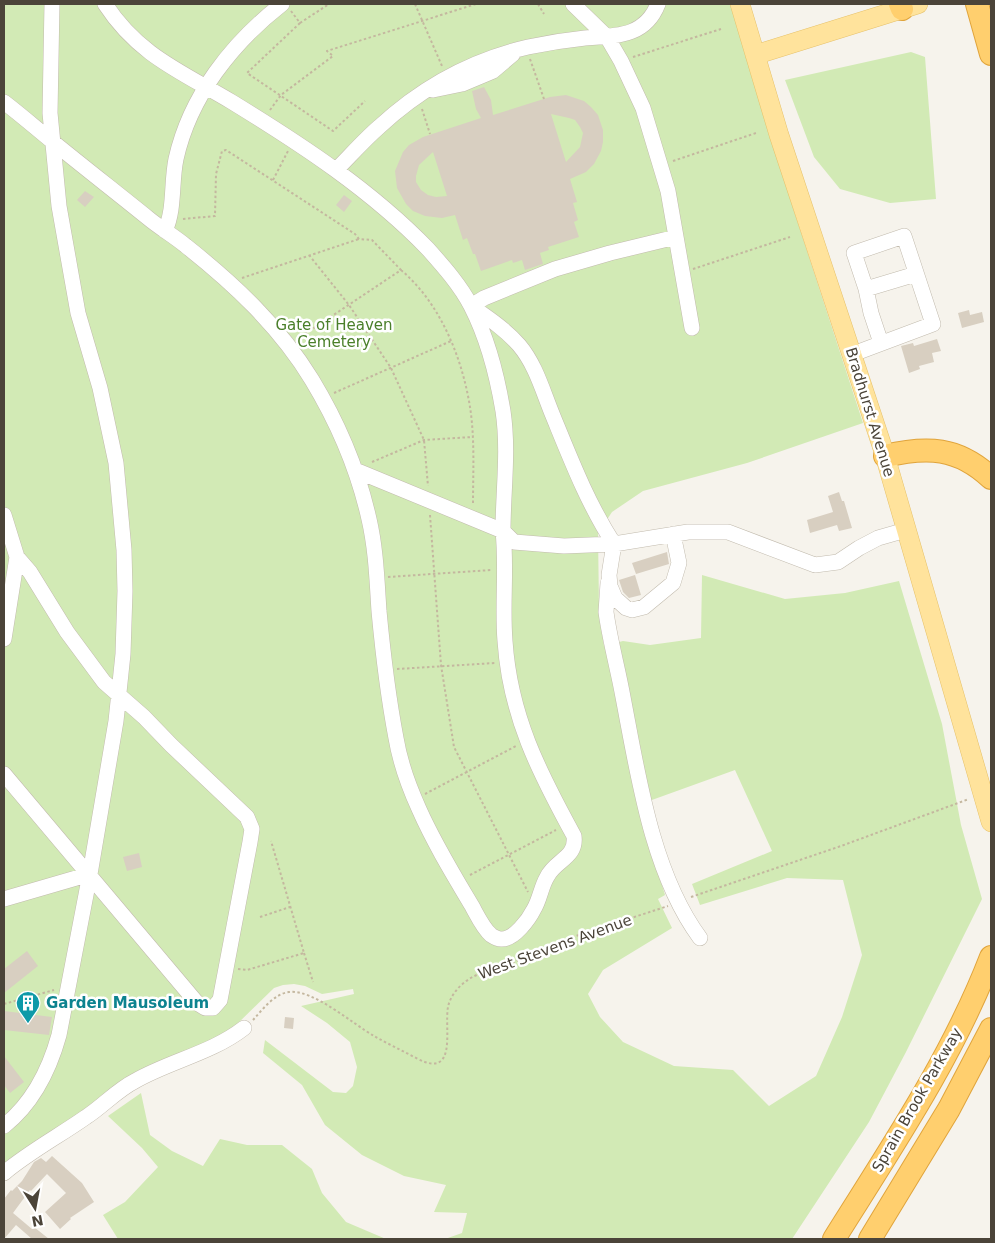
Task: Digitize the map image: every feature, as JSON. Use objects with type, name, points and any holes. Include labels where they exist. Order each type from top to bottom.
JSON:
[{"type":"highway","points":[[976,4],[991,54]]},
{"type":"highway","points":[[885,456],[914,450],[942,451],[957,455],[971,462],[991,478]]},
{"type":"highway","name":"Sprain Brook Parkway","points":[[834,1239],[922,1097],[958,1029],[991,957]]},
{"type":"highway","name":"Sprain Brook Parkway","points":[[870,1239],[950,1109],[991,1029]]},
{"type":"main road","name":"Bradhurst Avenue","points":[[740,4],[779,135],[885,456],[987,807]]},
{"type":"main road","points":[[755,55],[907,6]]},
{"type":"street","points":[[4,1126],[14,1118],[40,1084],[52,1061],[59,1036],[90,874],[120,695],[124,639],[124,550],[119,492],[109,428],[100,388],[78,312],[58,206],[50,113],[52,4]]},
{"type":"street","points":[[4,102],[53,142],[168,225],[184,244],[246,298],[288,345],[309,376],[340,433],[355,470],[370,522],[386,669],[396,740],[405,774],[415,799],[458,882],[483,925],[489,934],[495,938],[508,939],[522,926],[536,907],[546,877],[573,850],[575,841],[537,767],[514,702],[507,662],[504,621],[506,569],[503,532],[505,461],[503,413],[493,362],[471,306],[444,267],[412,232],[371,196],[293,140],[148,52],[124,28],[106,4]]},
{"type":"street","points":[[573,4],[607,37],[621,61],[643,108],[668,191],[692,328]]},
{"type":"street","points":[[336,170],[377,128],[421,93],[447,77],[478,63],[521,49],[567,40],[607,37],[636,30],[654,15],[658,4]]},
{"type":"street","points":[[168,225],[176,157],[190,118],[205,88],[216,71],[249,32],[286,7]]},
{"type":"street","points":[[421,93],[462,84],[493,71],[521,49]]},
{"type":"street","points":[[852,354],[933,324],[904,236],[854,253],[881,343]]},
{"type":"street","points":[[471,306],[484,298],[555,270],[610,253],[676,237]]},
{"type":"street","points":[[866,289],[916,274]]},
{"type":"street","points":[[471,306],[501,327],[519,345],[532,364],[578,476],[598,519],[614,544],[606,612],[633,757],[656,841],[677,902],[700,938]]},
{"type":"street","points":[[355,470],[503,532],[514,542],[564,546],[614,544],[688,532],[728,532],[815,565],[838,562],[858,548],[878,538],[906,530]]},
{"type":"street","points":[[4,515],[16,557],[4,639]]},
{"type":"street","points":[[609,575],[610,586],[615,598],[626,608],[632,610],[644,607],[673,583],[679,564],[674,534]]},
{"type":"street","points":[[4,774],[197,1003],[205,1008],[213,1008],[220,1000],[252,828],[247,817],[144,717],[104,682],[67,632],[30,572],[16,557]]},
{"type":"street","points":[[4,899],[90,874]]},
{"type":"street","points":[[4,1173],[22,1158],[88,1116],[127,1085],[208,1049],[244,1028]]},
{"type":"path","points":[[329,4],[300,23],[247,73],[333,131],[365,100]]},
{"type":"path","points":[[415,4],[447,77]]},
{"type":"path","points":[[262,121],[281,95],[333,56],[327,51],[476,4]]},
{"type":"path","points":[[538,4],[544,14]]},
{"type":"path","points":[[286,7],[300,23]]},
{"type":"path","points":[[621,61],[721,29]]},
{"type":"path","points":[[521,49],[544,99]]},
{"type":"path","points":[[421,93],[430,134]]},
{"type":"path","points":[[661,165],[756,133]]},
{"type":"path","points":[[272,180],[293,140]]},
{"type":"path","points":[[168,225],[215,216],[216,174],[222,151],[226,150],[355,234],[359,239]]},
{"type":"path","points":[[682,273],[790,237]]},
{"type":"path","points":[[228,282],[359,239],[372,240],[424,294],[451,341],[470,408],[472,519]]},
{"type":"path","points":[[309,255],[349,305],[391,368],[424,440],[441,666],[454,747],[536,907]]},
{"type":"path","points":[[288,345],[401,270]]},
{"type":"path","points":[[322,398],[451,341]]},
{"type":"path","points":[[355,470],[424,440],[472,437]]},
{"type":"path","points":[[376,578],[506,569]]},
{"type":"path","points":[[386,669],[507,662]]},
{"type":"path","points":[[415,799],[527,740]]},
{"type":"path","name":"West Stevens Avenue","points":[[244,1028],[269,1003],[279,996],[289,992],[299,993],[325,1004],[363,1029],[410,1055],[425,1062],[436,1063],[443,1059],[447,1052],[448,1006],[452,998],[464,983],[482,973],[508,965],[569,939],[841,846],[987,807]]},
{"type":"path","points":[[458,882],[567,824]]},
{"type":"path","points":[[271,840],[313,982]]},
{"type":"path","points":[[260,917],[290,907]]},
{"type":"path","points":[[226,968],[247,970],[304,953]]},
{"type":"path","points":[[4,1004],[68,986]]},
{"type":"green space","name":"Gate of Heaven Cemetery","points":[[4,4],[731,4],[795,214],[863,423],[747,463],[643,491],[612,512],[598,533],[599,608],[604,646],[623,641],[650,645],[701,638],[702,575],[785,599],[845,593],[899,581],[942,724],[961,825],[982,899],[869,1122],[792,1239],[445,1239],[462,1233],[467,1213],[434,1212],[446,1185],[404,1176],[362,1155],[325,1125],[302,1085],[263,1053],[265,1040],[333,1092],[346,1093],[353,1086],[357,1067],[350,1042],[327,1023],[301,1006],[354,994],[353,989],[322,994],[305,986],[294,984],[274,988],[233,1028],[4,1167]],"holes":[[[735,770],[772,851],[692,884],[700,905],[787,878],[843,880],[862,955],[842,1017],[816,1076],[769,1106],[733,1070],[674,1066],[623,1042],[600,1017],[588,994],[603,970],[672,928],[658,899],[665,895],[638,805]]]},
{"type":"green space","points":[[911,52],[925,57],[936,199],[890,203],[840,189],[814,157],[785,80]]},
{"type":"green space","points":[[141,1093],[150,1135],[172,1151],[203,1166],[220,1139],[247,1145],[282,1145],[312,1169],[322,1193],[346,1222],[386,1239],[118,1239],[103,1215],[125,1202],[158,1167],[142,1148],[108,1116]]},
{"type":"building","points":[[484,87],[491,100],[493,115],[550,97],[566,95],[584,101],[598,115],[603,130],[601,151],[594,164],[586,172],[570,179],[577,202],[573,203],[578,220],[574,222],[579,237],[548,247],[549,250],[540,253],[543,264],[525,270],[522,260],[513,263],[512,260],[481,271],[467,238],[463,240],[455,215],[442,218],[425,216],[413,211],[406,204],[397,188],[395,171],[403,152],[409,145],[423,137],[481,118],[476,109],[472,91]],"holes":[[[551,114],[575,120],[583,133],[580,147],[566,162]],[[433,152],[447,196],[436,197],[428,195],[421,190],[416,182],[419,165]]]},
{"type":"building","points":[[85,191],[94,197],[85,207],[77,200]]},
{"type":"building","points":[[344,195],[352,201],[344,212],[336,205]]},
{"type":"building","points":[[969,310],[970,315],[982,312],[984,322],[962,328],[958,313]]},
{"type":"building","points":[[937,339],[941,351],[932,353],[934,362],[919,366],[920,369],[909,373],[901,346],[913,343],[914,346]]},
{"type":"building","points":[[839,492],[842,501],[844,501],[852,528],[839,531],[837,525],[810,533],[807,520],[833,512],[828,496]]},
{"type":"building","points":[[667,552],[669,564],[636,574],[632,563]]},
{"type":"building","points":[[635,575],[641,595],[629,598],[623,592],[619,580]]},
{"type":"building","points":[[139,853],[142,867],[127,871],[123,857]]},
{"type":"building","name":"Garden Mausoleum","points":[[27,951],[38,966],[4,993],[4,969]]},
{"type":"building","name":"Garden Mausoleum","points":[[4,1011],[52,1017],[49,1035],[4,1030]]},
{"type":"building","points":[[285,1017],[294,1018],[293,1029],[284,1028]]},
{"type":"building","points":[[4,1056],[24,1082],[10,1093],[4,1085]]},
{"type":"building","points":[[52,1156],[82,1183],[94,1202],[70,1218],[60,1229],[45,1212],[66,1193],[47,1174],[30,1190],[13,1213],[32,1229],[34,1227],[49,1239],[32,1239],[16,1225],[4,1239],[4,1199],[22,1181],[34,1162],[41,1158],[46,1162]]},
{"type":"place","name":"Garden Mausoleum","points":[[28,1024]]}]
